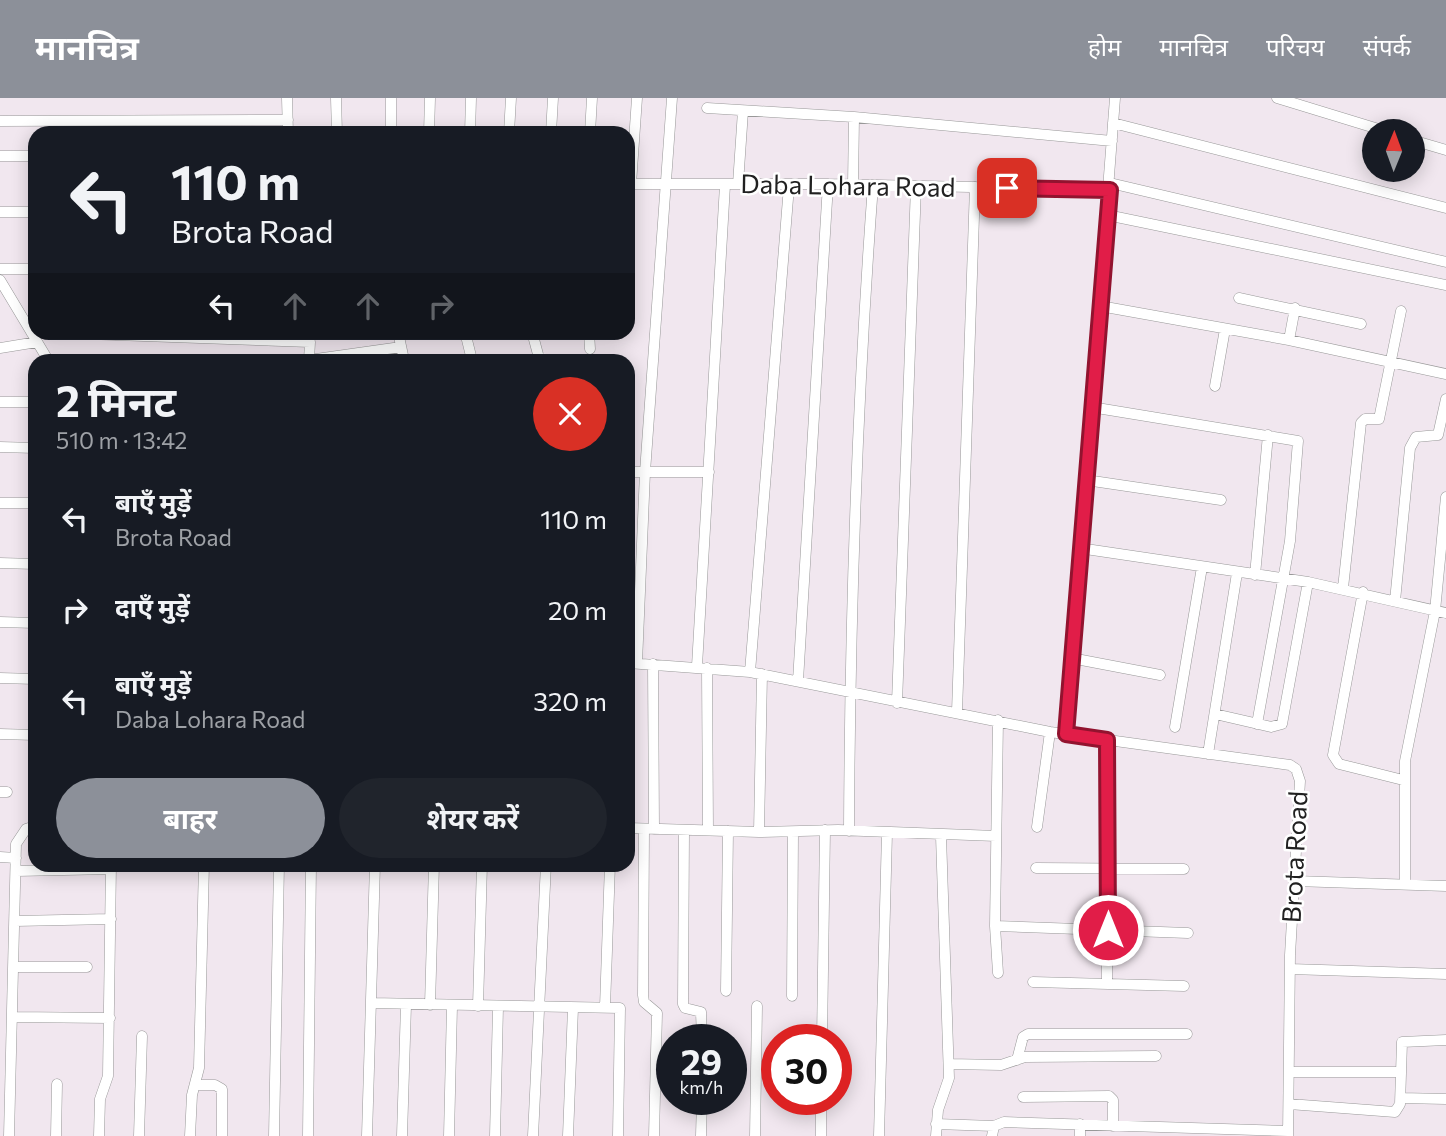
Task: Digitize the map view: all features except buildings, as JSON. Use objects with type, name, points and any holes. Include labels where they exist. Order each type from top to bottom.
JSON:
[{"type":"street","points":[[287,98],[288,126]]},
{"type":"street","points":[[336,98],[337,126]]},
{"type":"street","points":[[391,98],[391,126]]},
{"type":"street","points":[[429,98],[429,126]]},
{"type":"street","points":[[470,126],[471,98]]},
{"type":"street","points":[[509,126],[511,98]]},
{"type":"street","points":[[551,126],[553,98]]},
{"type":"street","points":[[591,126],[593,98]]},
{"type":"street","points":[[635,126],[637,98]]},
{"type":"street","points":[[635,631],[672,98]]},
{"type":"street","points":[[1066,734],[1115,98]]},
{"type":"street","points":[[1277,98],[1362,124]]},
{"type":"street","points":[[707,108],[854,117],[1112,141]]},
{"type":"street","points":[[738,184],[743,111]]},
{"type":"street","points":[[853,185],[854,117]]},
{"type":"street","points":[[0,121],[288,120]]},
{"type":"street","points":[[1113,123],[1446,208]]},
{"type":"street","points":[[1425,144],[1446,150]]},
{"type":"street","points":[[0,156],[28,156]]},
{"type":"street","name":"Daba Lohara Road","points":[[635,184],[1110,187],[1446,262]]},
{"type":"street","points":[[798,681],[828,184]]},
{"type":"street","points":[[708,830],[702,667],[709,472],[725,185]]},
{"type":"street","points":[[849,831],[850,693],[863,317],[873,185]]},
{"type":"street","points":[[750,672],[789,186]]},
{"type":"street","points":[[897,703],[916,186]]},
{"type":"street","points":[[957,712],[975,187]]},
{"type":"street","points":[[0,212],[28,212]]},
{"type":"street","points":[[1107,215],[1446,285]]},
{"type":"street","points":[[0,269],[28,269]]},
{"type":"street","points":[[0,280],[28,327]]},
{"type":"street","points":[[1240,298],[1361,324]]},
{"type":"street","points":[[0,300],[13,301]]},
{"type":"street","points":[[1100,306],[1289,340],[1446,374]]},
{"type":"street","points":[[1289,340],[1295,308]]},
{"type":"street","points":[[1343,588],[1361,423],[1365,419],[1379,419],[1401,312]]},
{"type":"street","points":[[1215,386],[1225,329]]},
{"type":"street","points":[[299,340],[310,342],[310,345]]},
{"type":"street","points":[[309,354],[310,340]]},
{"type":"street","points":[[400,340],[403,354]]},
{"type":"street","points":[[589,340],[590,349]]},
{"type":"street","points":[[0,348],[37,342],[44,354]]},
{"type":"street","points":[[351,354],[401,347]]},
{"type":"street","points":[[1395,601],[1410,448],[1416,437],[1442,438],[1446,399]]},
{"type":"street","points":[[0,402],[28,402]]},
{"type":"street","points":[[1091,407],[1294,439],[1298,442],[1284,579],[1257,724]]},
{"type":"street","points":[[1255,575],[1268,435]]},
{"type":"street","points":[[0,447],[28,448]]},
{"type":"street","points":[[635,472],[709,472]]},
{"type":"street","points":[[1086,481],[1221,500]]},
{"type":"street","points":[[1405,884],[1403,780],[1408,739],[1441,612],[1446,498]]},
{"type":"street","points":[[0,503],[28,503]]},
{"type":"street","points":[[1079,548],[1343,588],[1441,612]]},
{"type":"street","points":[[0,564],[28,564]]},
{"type":"street","points":[[1175,727],[1202,567]]},
{"type":"street","points":[[1208,754],[1237,573]]},
{"type":"street","points":[[1215,714],[1257,724],[1278,727],[1282,724],[1308,582]]},
{"type":"street","points":[[1363,592],[1333,755],[1339,764],[1403,780]]},
{"type":"street","points":[[0,622],[28,623]]},
{"type":"street","points":[[1071,658],[1160,675]]},
{"type":"street","name":"Brota Road","points":[[635,663],[750,672],[1050,732],[1290,765],[1296,769],[1300,781],[1290,970],[1288,1133]]},
{"type":"street","points":[[653,664],[643,995],[644,1002],[657,1013],[654,1136]]},
{"type":"street","points":[[759,832],[762,674]]},
{"type":"street","points":[[0,678],[28,679]]},
{"type":"street","points":[[998,720],[995,926],[998,972]]},
{"type":"street","points":[[1037,827],[1050,732]]},
{"type":"street","points":[[0,734],[28,735]]},
{"type":"street","points":[[1107,740],[1107,983]]},
{"type":"street","points":[[635,828],[759,832],[825,830],[996,836]]},
{"type":"street","points":[[9,1136],[5,1103],[15,1017],[16,858],[19,836],[28,830]]},
{"type":"street","points":[[684,830],[683,1004],[685,1008],[701,1012],[701,1024]]},
{"type":"street","points":[[822,1024],[825,830]]},
{"type":"street","points":[[726,991],[728,831]]},
{"type":"street","points":[[792,996],[793,832]]},
{"type":"street","points":[[879,1136],[887,832]]},
{"type":"street","points":[[936,1136],[936,1124],[949,1078],[941,836]]},
{"type":"street","points":[[0,857],[16,858]]},
{"type":"street","points":[[1036,868],[1184,869]]},
{"type":"street","points":[[16,871],[28,870]]},
{"type":"street","points":[[99,1136],[100,1099],[108,1076],[111,872]]},
{"type":"street","points":[[190,1136],[194,1085],[199,1068],[204,872]]},
{"type":"street","points":[[274,1136],[279,872]]},
{"type":"street","points":[[308,1136],[311,872]]},
{"type":"street","points":[[367,1136],[375,872]]},
{"type":"street","points":[[430,1005],[434,872]]},
{"type":"street","points":[[478,1006],[482,872]]},
{"type":"street","points":[[533,1136],[546,872]]},
{"type":"street","points":[[605,1007],[610,872]]},
{"type":"street","points":[[1295,881],[1446,886]]},
{"type":"street","points":[[15,921],[111,919]]},
{"type":"street","points":[[995,926],[1188,933]]},
{"type":"street","points":[[15,967],[87,967]]},
{"type":"street","points":[[1290,970],[1446,974]]},
{"type":"street","points":[[1033,982],[1184,986]]},
{"type":"street","points":[[372,1003],[539,1008],[618,1007],[621,1011],[618,1136]]},
{"type":"street","points":[[402,1136],[406,1005]]},
{"type":"street","points":[[449,1136],[452,1006]]},
{"type":"street","points":[[755,1136],[757,1006]]},
{"type":"street","points":[[495,1136],[498,1007]]},
{"type":"street","points":[[568,1136],[573,1008]]},
{"type":"street","points":[[15,1017],[110,1018]]},
{"type":"street","points":[[1017,1060],[1023,1037],[1028,1034],[1187,1034]]},
{"type":"street","points":[[139,1136],[142,1035]]},
{"type":"street","points":[[1289,1104],[1391,1113],[1399,1108],[1401,1098],[1402,1042],[1446,1040]]},
{"type":"street","points":[[949,1065],[1001,1065],[1026,1057],[1156,1056]]},
{"type":"street","points":[[1289,1072],[1401,1072]]},
{"type":"street","points":[[56,1136],[57,1084]]},
{"type":"street","points":[[194,1085],[215,1085],[222,1089],[222,1136]]},
{"type":"street","points":[[1023,1097],[1109,1096],[1113,1100],[1114,1126]]},
{"type":"street","points":[[1401,1098],[1446,1099]]},
{"type":"street","points":[[701,1136],[702,1115]]},
{"type":"street","points":[[821,1115],[821,1136]]},
{"type":"street","points":[[936,1124],[993,1131],[1004,1122],[1114,1126],[1164,1132],[1288,1133]]},
{"type":"street","points":[[1080,1124],[1080,1136]]},
{"type":"route","points":[[1007,188],[1110,190],[1066,734],[1107,740],[1108,930]]}]
